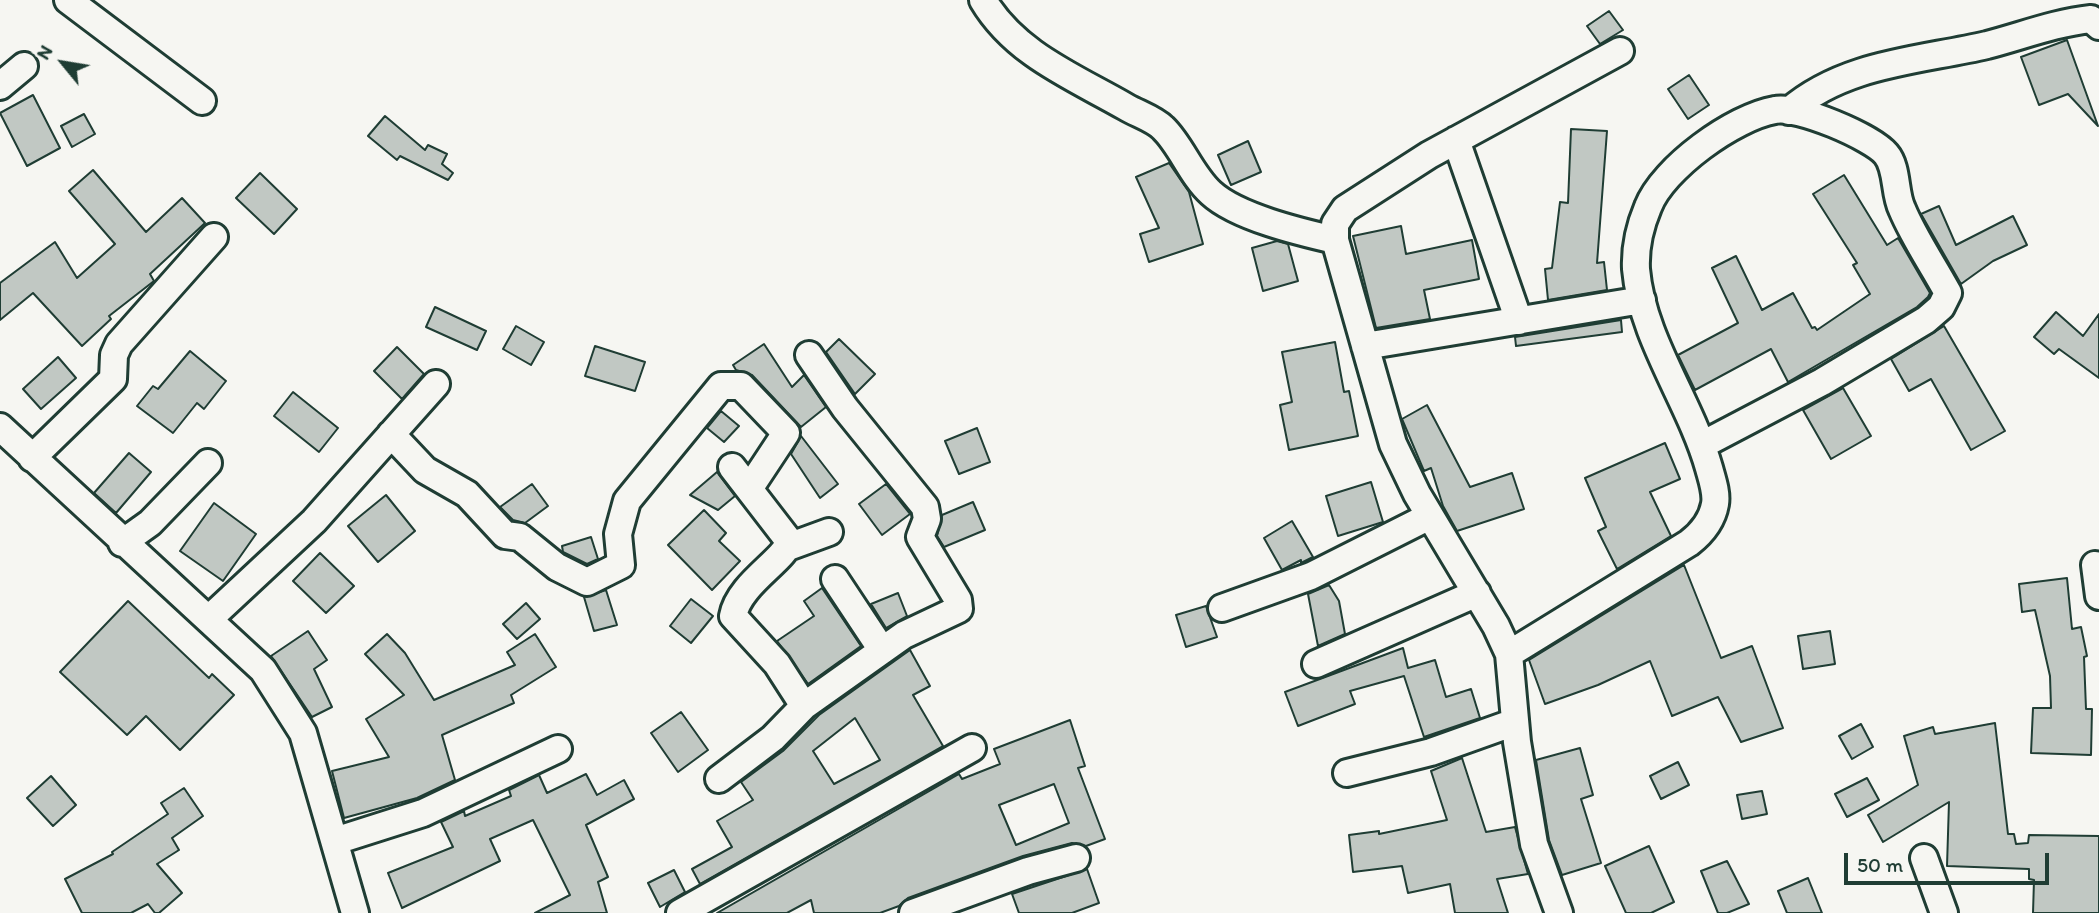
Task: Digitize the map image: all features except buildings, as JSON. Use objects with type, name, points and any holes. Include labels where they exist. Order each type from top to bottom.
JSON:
[{"type":"street","points":[[68,0],[202,101]]},
{"type":"street","points":[[983,0],[1006,31],[1029,52],[1164,128],[1188,166],[1212,194],[1243,211],[1288,228],[1335,240]]},
{"type":"street","points":[[1789,111],[1828,85],[1886,64],[1984,46],[2050,24],[2091,19],[2099,26]]},
{"type":"street","points":[[1559,913],[1534,844],[1515,722],[1509,654],[1477,593],[1430,516],[1393,444],[1335,240],[1335,224],[1346,209],[1456,140],[1620,51]]},
{"type":"street","points":[[0,86],[24,66]]},
{"type":"street","points":[[1509,654],[1700,534],[1711,520],[1716,502],[1702,445],[1642,300],[1636,269],[1638,239],[1648,204],[1671,173],[1711,140],[1750,117],[1777,109],[1845,130],[1884,151],[1891,160],[1896,195],[1903,213],[1948,293],[1941,307],[1926,320],[1822,382],[1702,445]]},
{"type":"street","points":[[1456,140],[1519,321]]},
{"type":"street","points":[[32,458],[113,379],[116,371],[114,355],[119,344],[214,237]]},
{"type":"street","points":[[1365,346],[1642,300]]},
{"type":"street","points":[[719,779],[773,737],[804,706],[882,650],[933,620],[953,614],[959,609],[958,600],[920,537],[927,519],[925,508],[845,408],[809,355]]},
{"type":"street","points":[[210,618],[314,521],[436,384]]},
{"type":"street","points":[[391,434],[425,470],[467,494],[505,535],[520,537],[557,567],[587,582],[621,565],[618,534],[627,501],[721,386],[741,386],[786,433],[749,489]]},
{"type":"street","points":[[0,427],[122,543],[210,618],[263,670],[303,733],[355,913]]},
{"type":"street","points":[[122,543],[150,523],[208,463]]},
{"type":"street","points":[[732,467],[778,524],[789,541],[788,547]]},
{"type":"street","points":[[1222,608],[1311,576],[1430,516]]},
{"type":"street","points":[[804,706],[777,664],[733,616],[747,586],[788,547],[829,532]]},
{"type":"street","points":[[2095,565],[2099,596]]},
{"type":"street","points":[[835,579],[882,650]]},
{"type":"street","points":[[1316,664],[1477,593]]},
{"type":"street","points":[[1347,773],[1431,752],[1515,722]]},
{"type":"street","points":[[680,913],[972,748]]},
{"type":"street","points":[[335,841],[423,813],[558,749]]},
{"type":"street","points":[[913,913],[1028,871],[1076,858]]},
{"type":"street","points":[[1924,858],[1944,913]]}]
